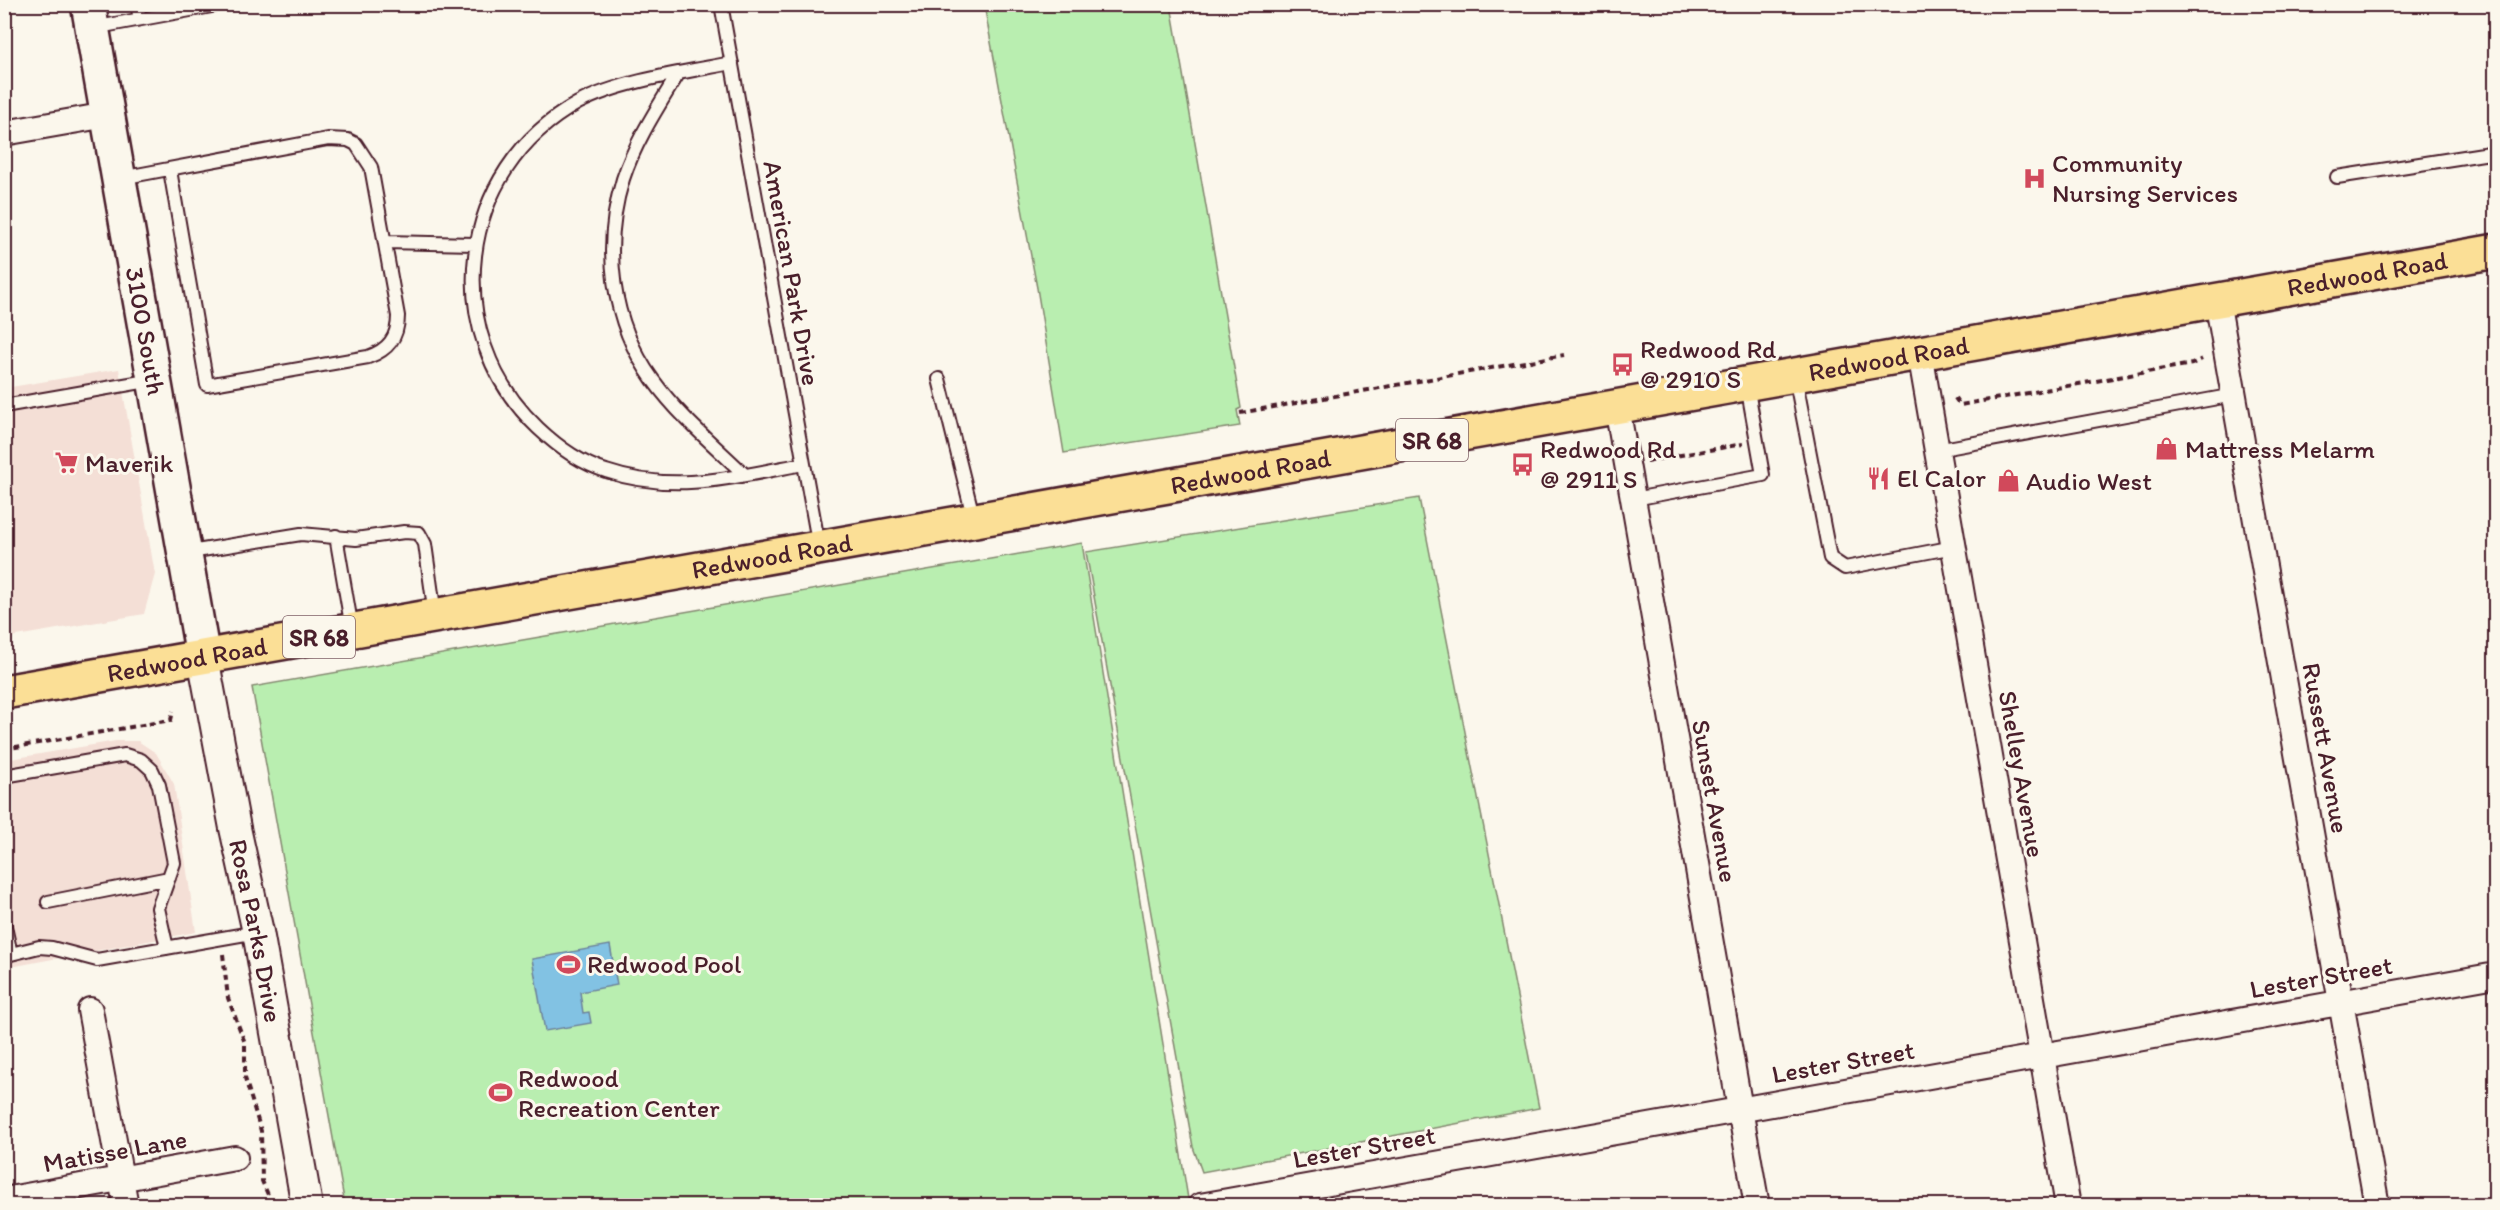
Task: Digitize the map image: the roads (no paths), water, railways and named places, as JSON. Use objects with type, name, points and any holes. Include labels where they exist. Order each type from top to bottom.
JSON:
[{"type":"main road","name":"3100 South","points":[[90,16],[203,657]]},
{"type":"main road","name":"Redwood Road","points":[[5,692],[2496,251]]},
{"type":"street","points":[[4,133],[107,115]]},
{"type":"street","name":"Russett Avenue","points":[[2217,300],[2377,1206]]},
{"type":"street","name":"Shelley Avenue","points":[[1920,353],[2068,1206]]},
{"type":"street","name":"Sunset Avenue","points":[[1617,407],[1757,1206]]},
{"type":"street","name":"Rosa Parks Drive","points":[[203,657],[234,828],[258,932],[307,1206]]},
{"type":"street","name":"Lester Street","points":[[1200,1206],[2496,975]]},
{"type":"street","points":[[90,1010],[126,1206]]},
{"type":"street","name":"Matisse Lane","points":[[4,1200],[235,1158]]},
{"type":"lane","points":[[137,4],[140,19]]},
{"type":"lane","points":[[90,16],[140,19],[223,4]]},
{"type":"lane","name":"American Park Drive","points":[[722,4],[819,548]]},
{"type":"lane","points":[[732,63],[602,92],[555,119],[513,159],[496,186],[475,244],[474,297],[479,327],[488,356],[502,385],[525,416],[552,442],[595,466],[632,479],[692,484],[803,464]]},
{"type":"lane","points":[[678,74],[649,122],[623,179],[612,225],[611,258],[616,295],[625,330],[653,381],[684,417],[745,476]]},
{"type":"lane","points":[[118,179],[328,139],[348,140],[361,148],[372,167],[398,316],[396,333],[387,347],[368,357],[207,385],[170,170]]},
{"type":"lane","points":[[2337,177],[2496,152]]},
{"type":"lane","points":[[385,242],[475,244]]},
{"type":"lane","points":[[1795,375],[1830,558],[1845,568],[1954,546]]},
{"type":"lane","points":[[939,379],[974,521]]},
{"type":"lane","points":[[4,406],[154,380]]},
{"type":"lane","points":[[1634,499],[1763,475],[1746,384]]},
{"type":"lane","points":[[1936,450],[2234,395]]},
{"type":"lane","points":[[184,553],[301,534],[356,539],[404,532],[419,533],[425,544],[435,617]]},
{"type":"lane","points":[[336,536],[352,631]]},
{"type":"lane","points":[[4,776],[125,755],[141,760],[152,770],[159,785],[174,863],[158,908],[167,948]]},
{"type":"lane","points":[[48,902],[169,878]]},
{"type":"lane","points":[[4,922],[8,955],[39,947],[52,948],[97,960],[258,932]]},
{"type":"water","points":[[610,945],[617,985],[580,992],[583,1013],[589,1012],[591,1023],[545,1031],[532,959]]},
{"type":"place","name":"Community Nursing Services","points":[[2034,178]]},
{"type":"place","name":"Redwood Rd @ 2910 S","points":[[1622,364]]},
{"type":"place","name":"Mattress Melarm","points":[[2167,449]]},
{"type":"place","name":"Maverik","points":[[67,463]]},
{"type":"place","name":"Redwood Rd @ 2911 S","points":[[1522,464]]},
{"type":"place","name":"El Calor","points":[[1879,478]]},
{"type":"place","name":"Audio West","points":[[2008,481]]},
{"type":"place","name":"Redwood Pool","points":[[569,964]]},
{"type":"place","name":"Redwood Recreation Center","points":[[500,1093]]}]
